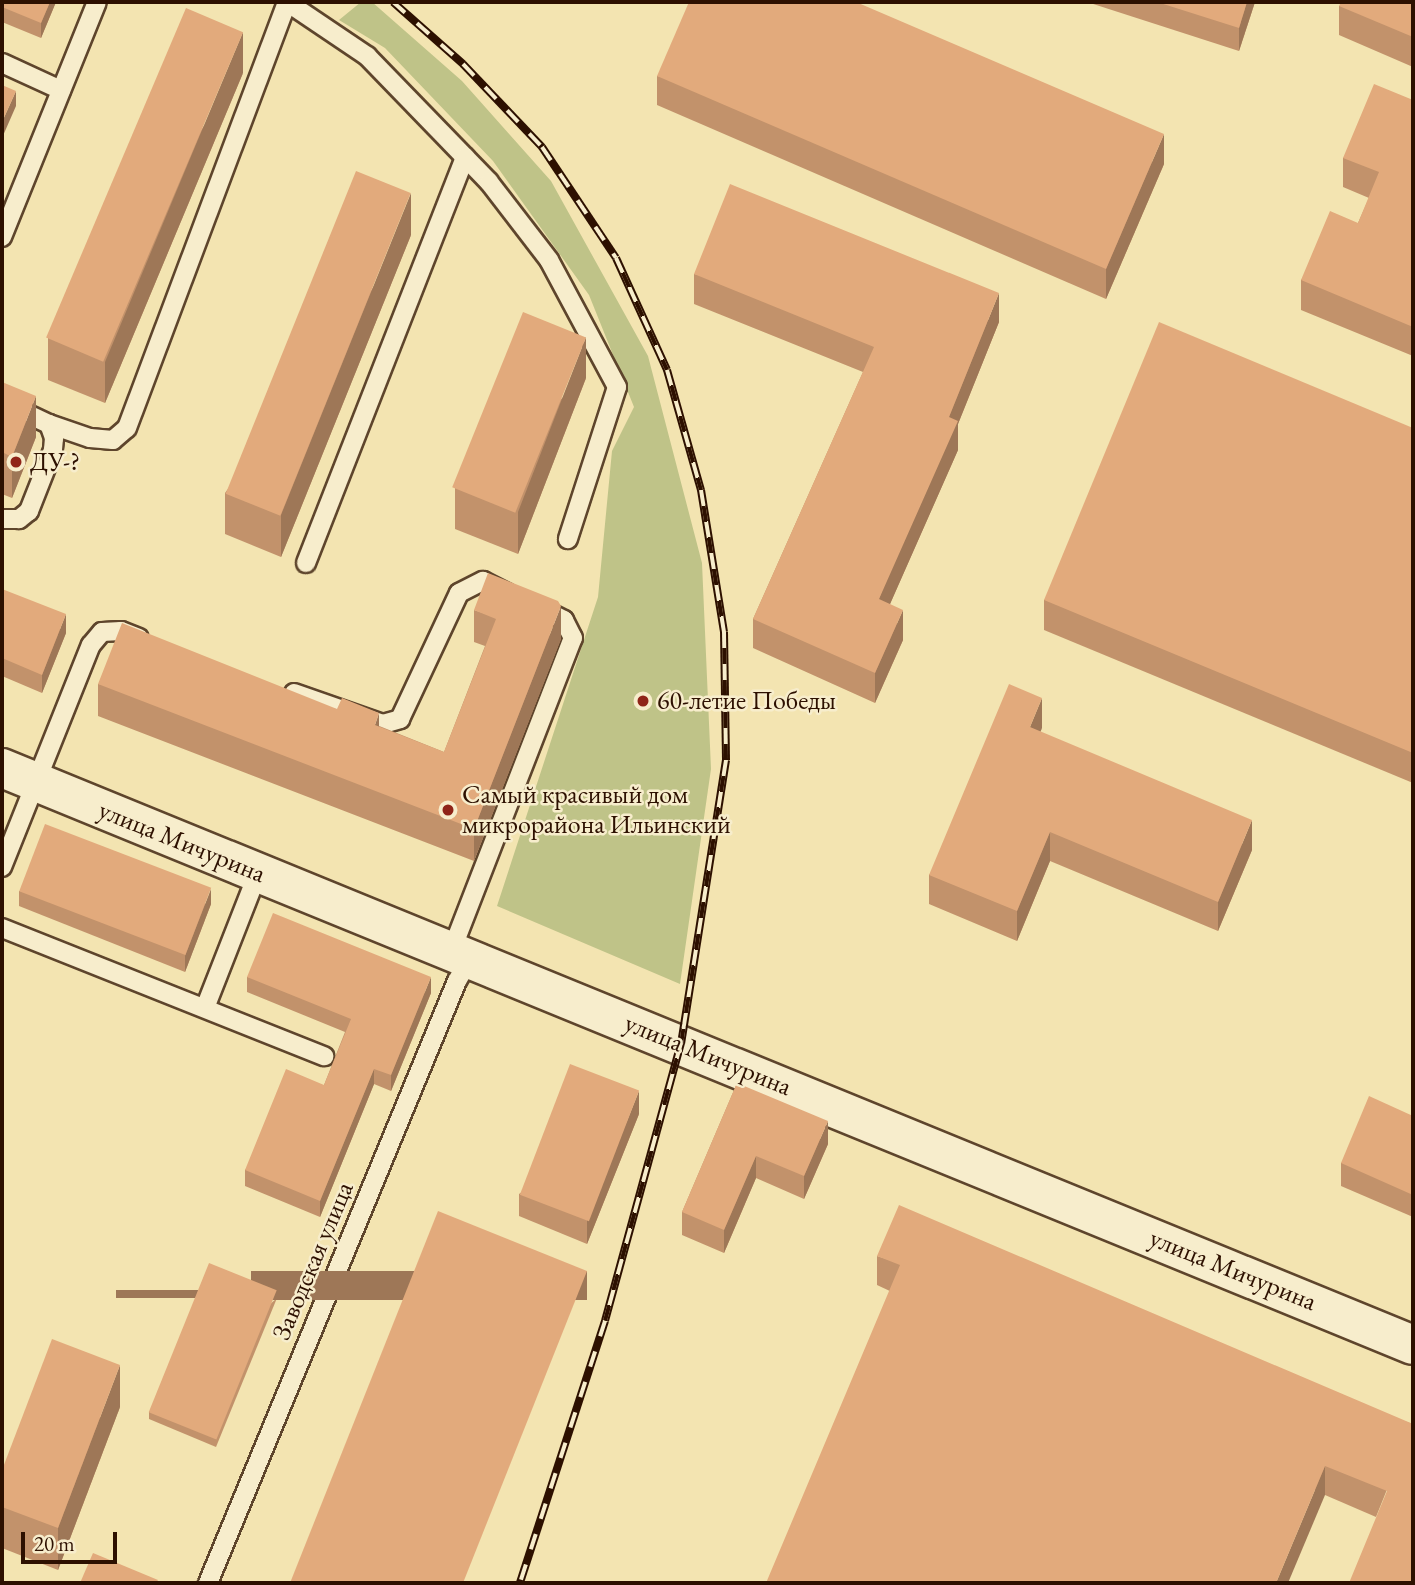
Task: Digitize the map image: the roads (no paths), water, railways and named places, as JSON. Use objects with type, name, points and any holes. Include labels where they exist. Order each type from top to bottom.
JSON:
[{"type":"main road","name":"улица Мичурина","points":[[19,775],[460,956],[691,1047],[1413,1345]]},
{"type":"lane","points":[[2,237],[97,2]]},
{"type":"lane","points":[[2,402],[49,424],[90,438],[113,440],[127,428],[287,2],[367,56],[489,182],[550,260],[617,387],[568,539]]},
{"type":"lane","points":[[2,63],[61,90]]},
{"type":"lane","points":[[306,563],[465,158]]},
{"type":"lane","points":[[2,519],[19,519],[29,511],[53,450],[49,424]]},
{"type":"lane","name":"Заводская улица","points":[[208,1583],[452,993],[460,956],[573,638],[564,620],[483,581],[458,593],[400,719],[383,724],[282,688]]},
{"type":"lane","points":[[2,867],[19,775],[91,645],[102,632],[121,631],[155,643]]},
{"type":"lane","points":[[205,1008],[258,873]]},
{"type":"lane","points":[[2,928],[324,1056]]},
{"type":"railway","points":[[393,2],[463,64],[542,147],[616,258],[667,370],[701,490],[724,632],[726,760],[681,1043],[605,1321],[520,1583]]},
{"type":"place","name":"ДУ-?","points":[[16,462]]},
{"type":"place","name":"60-летие Победы","points":[[643,701]]},
{"type":"place","name":"Самый красивый дом микрорайона Ильинский","points":[[448,810]]}]
